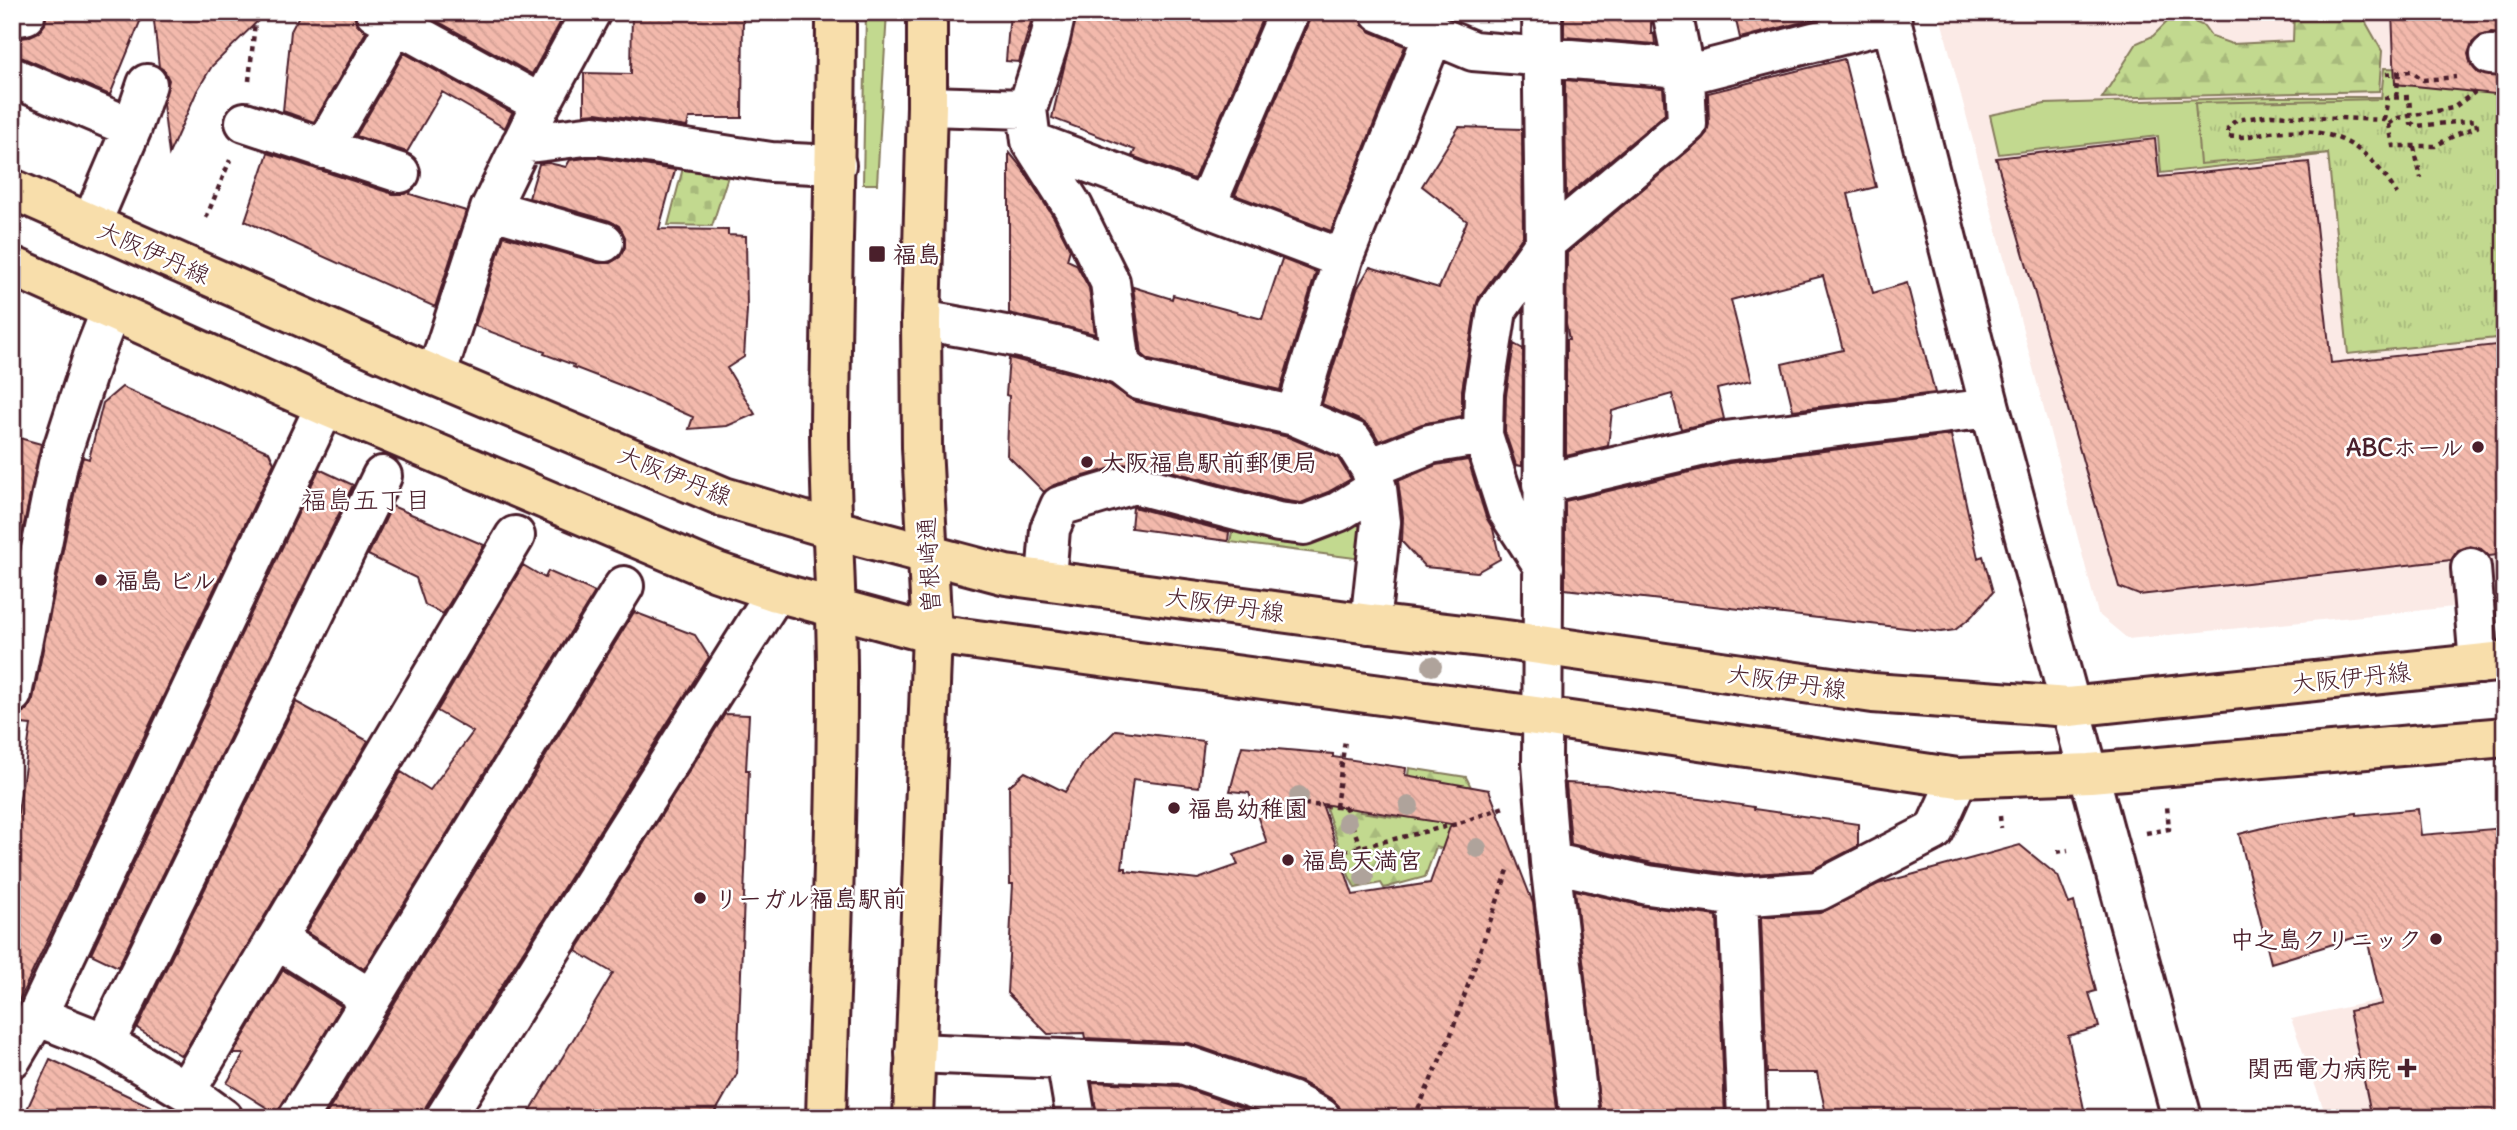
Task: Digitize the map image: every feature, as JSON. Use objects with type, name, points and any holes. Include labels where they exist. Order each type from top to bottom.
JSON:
[{"type":"main road","points":[[826,1118],[837,694],[837,609],[830,430],[836,165],[835,12]]},
{"type":"main road","name":"曽根崎通","points":[[913,1118],[932,634],[922,447],[921,320],[927,12]]},
{"type":"main road","name":"大阪伊丹線","points":[[12,189],[436,376],[724,497],[1006,575],[1544,646],[1873,693],[2069,707],[2492,662]]},
{"type":"main road","points":[[12,266],[325,407],[717,572],[776,592],[932,634],[1543,717],[1958,778],[2090,774],[2505,737]]},
{"type":"street","points":[[436,376],[489,209],[541,104],[591,12]]},
{"type":"street","points":[[1056,12],[1029,125],[1110,282],[1121,366]]},
{"type":"street","points":[[1206,206],[1289,12]]},
{"type":"street","points":[[1380,12],[1472,51],[1669,67],[1685,75],[1891,17],[2069,707],[2090,774],[2182,1118]]},
{"type":"street","points":[[1542,12],[1545,243],[1542,484],[1544,792],[1549,862],[1580,1118]]},
{"type":"street","points":[[1544,567],[1507,510],[1483,435],[1484,394],[1497,310],[1545,243],[1686,124],[1685,75],[1672,12]]},
{"type":"street","points":[[323,149],[386,18],[541,104]]},
{"type":"street","points":[[1295,416],[1343,259],[1434,33]]},
{"type":"street","points":[[12,77],[132,128]]},
{"type":"street","points":[[91,224],[132,128],[147,84]]},
{"type":"street","points":[[927,106],[1029,125],[1206,206],[1343,259]]},
{"type":"street","points":[[245,122],[400,173]]},
{"type":"street","points":[[521,144],[594,135],[771,162],[836,165]]},
{"type":"street","points":[[489,209],[604,242]]},
{"type":"street","points":[[12,694],[58,464],[111,310]]},
{"type":"street","points":[[921,320],[1082,353],[1121,366],[1139,380],[1295,416],[1353,441],[1373,478],[1381,522],[1370,625]]},
{"type":"street","points":[[12,1058],[37,1016],[325,407]]},
{"type":"street","points":[[1542,484],[1725,441],[1990,408]]},
{"type":"street","points":[[1046,579],[1050,529],[1060,506],[1134,484],[1278,522],[1304,525],[1338,512],[1373,478],[1430,444],[1483,435]]},
{"type":"street","points":[[104,1044],[382,476]]},
{"type":"street","points":[[186,1091],[515,536]]},
{"type":"street","points":[[2471,568],[2492,662]]},
{"type":"street","points":[[298,1118],[624,586]]},
{"type":"street","points":[[445,1118],[776,592]]},
{"type":"street","points":[[1549,862],[1648,885],[1738,897],[1818,891],[1934,831],[1958,778]]},
{"type":"street","points":[[1738,897],[1747,1118]]},
{"type":"street","points":[[276,939],[371,999]]},
{"type":"street","points":[[37,1016],[104,1044],[186,1091],[223,1118]]},
{"type":"street","points":[[915,1053],[1182,1063],[1298,1112]]},
{"type":"street","points":[[1066,1060],[1076,1118]]},
{"type":"path","points":[[2396,194],[2377,164],[2360,148],[2338,137],[2310,131],[2270,132],[2242,138],[2228,136],[2228,128],[2236,120],[2271,115],[2387,122],[2453,108],[2493,65]]},
{"type":"path","points":[[2386,74],[2411,71],[2423,80],[2459,77]]},
{"type":"path","points":[[2396,97],[2399,73]]},
{"type":"path","points":[[2396,97],[2409,97],[2411,123],[2416,126],[2476,120],[2477,127],[2435,146],[2393,146],[2387,122],[2386,98],[2396,97]]},
{"type":"path","points":[[2414,147],[2421,178]]},
{"type":"path","points":[[1336,807],[1345,740]]},
{"type":"path","points":[[1344,851],[1457,824],[1544,792]]},
{"type":"path","points":[[2141,834],[2169,829],[2166,798]]},
{"type":"path","points":[[1294,803],[1346,808],[1360,846]]},
{"type":"path","points":[[1414,1118],[1450,1037],[1509,868]]},
{"type":"shaded area","points":[[1939,12],[2505,12],[2505,602],[2128,639],[2098,614]]},
{"type":"shaded area","name":"関西電力病院","points":[[2505,973],[2505,1118],[2327,1118],[2291,1019]]},
{"type":"green space","points":[[866,12],[887,12],[877,184],[863,184]]},
{"type":"green space","points":[[2294,12],[2360,12],[2382,51],[2379,91],[2102,98],[2137,43],[2153,36],[2175,14],[2204,26],[2212,37],[2232,44],[2293,41]]},
{"type":"green space","points":[[2384,68],[2505,71],[2505,337],[2348,354],[2328,153],[2200,164],[2195,103],[2381,99]]},
{"type":"green space","points":[[2273,97],[2380,97],[2374,110],[2309,136],[2330,154],[2161,173],[2158,136],[1999,154],[1990,115],[2045,104]]},
{"type":"green space","points":[[683,168],[728,176],[712,226],[668,225]]},
{"type":"green space","points":[[1369,510],[1362,559],[1230,542],[1234,523]]},
{"type":"green space","points":[[1409,768],[1466,777],[1474,793],[1493,864],[1436,847],[1425,877],[1384,888],[1381,883],[1355,888],[1323,799],[1362,803],[1360,812],[1402,818]]},
{"type":"building","points":[[47,12],[144,12],[110,95],[21,57],[12,56],[15,39],[39,32],[45,24]]},
{"type":"building","points":[[153,12],[267,12],[212,66],[197,91],[169,154],[163,104],[169,80],[164,70],[159,67]]},
{"type":"building","points":[[301,12],[353,12],[357,24],[366,32],[314,122],[283,111],[291,31]]},
{"type":"building","points":[[421,12],[566,12],[532,74]]},
{"type":"building","points":[[632,12],[743,12],[742,118],[689,118],[687,127],[597,113],[584,114],[584,73],[631,74]]},
{"type":"building","points":[[1010,12],[1034,12],[1019,62],[1006,61]]},
{"type":"building","points":[[1077,12],[1265,12],[1194,179],[1132,156],[1135,150],[1052,118]]},
{"type":"building","points":[[1310,12],[1359,12],[1362,25],[1371,32],[1405,46],[1331,231],[1235,195],[1309,21]]},
{"type":"building","points":[[1564,12],[1651,12],[1651,34],[1654,34],[1655,44],[1564,37]]},
{"type":"building","points":[[1734,12],[1831,12],[1830,15],[1740,38]]},
{"type":"building","points":[[2392,12],[2505,12],[2505,34],[2491,33],[2480,36],[2472,43],[2468,54],[2471,65],[2478,73],[2505,78],[2505,95],[2395,84]]},
{"type":"building","points":[[404,53],[512,113],[505,128],[442,92],[407,152],[356,136]]},
{"type":"building","points":[[1844,59],[1876,187],[1848,194],[1873,293],[1907,283],[1935,393],[1793,410],[1782,364],[1843,350],[1823,276],[1731,300],[1751,381],[1717,389],[1724,419],[1681,429],[1672,394],[1612,411],[1608,446],[1566,456],[1566,340],[1569,340],[1566,324],[1567,253],[1701,140],[1707,133],[1709,124],[1708,93]]},
{"type":"building","points":[[1565,80],[1663,88],[1665,114],[1566,197]]},
{"type":"building","points":[[1459,127],[1522,129],[1523,236],[1479,297],[1462,390],[1462,416],[1422,424],[1379,441],[1372,429],[1362,421],[1322,404],[1357,289],[1370,267],[1439,288],[1467,221],[1422,186]]},
{"type":"building","points":[[2155,139],[2159,177],[2309,162],[2331,363],[2505,344],[2505,554],[2489,556],[2481,549],[2470,546],[2458,550],[2451,560],[2139,595],[2119,587],[1996,158]]},
{"type":"building","points":[[1009,152],[1054,218],[1070,249],[1067,260],[1076,264],[1089,288],[1095,334],[1009,313]]},
{"type":"building","points":[[268,153],[393,194],[411,191],[410,194],[466,211],[435,307],[245,221]]},
{"type":"building","points":[[594,157],[675,170],[659,229],[728,230],[728,235],[746,236],[747,310],[744,357],[727,368],[755,414],[727,426],[689,429],[693,417],[573,367],[574,365],[544,354],[545,352],[475,326],[504,236],[598,263],[610,263],[620,257],[625,247],[625,237],[619,226],[610,221],[529,198],[539,164],[566,167],[570,160]]},
{"type":"building","points":[[1282,259],[1316,272],[1280,390],[1149,360],[1142,354],[1133,287],[1172,299],[1173,295],[1262,319]]},
{"type":"building","points":[[1514,344],[1523,349],[1522,466],[1516,465],[1505,432],[1506,395]]},
{"type":"building","points":[[1009,358],[1090,378],[1110,385],[1134,401],[1288,437],[1338,458],[1351,479],[1301,503],[1140,463],[1128,463],[1054,485],[1044,492],[1007,455],[1009,396],[1006,395]]},
{"type":"building","points":[[122,387],[269,452],[274,463],[12,1015],[12,853],[31,725],[12,723],[12,715],[28,709],[33,699],[79,470],[83,457],[89,459],[103,403]]},
{"type":"building","points":[[1951,435],[1978,558],[1983,556],[1993,592],[1970,618],[1955,630],[1941,632],[1565,589],[1565,501],[1729,463]]},
{"type":"building","points":[[12,436],[41,444],[12,581]]},
{"type":"building","points":[[1468,460],[1486,517],[1493,529],[1500,559],[1477,572],[1425,567],[1402,542],[1403,517],[1398,481],[1436,465]]},
{"type":"building","points":[[319,469],[353,485],[118,967],[91,954]]},
{"type":"building","points":[[392,506],[484,545],[443,614],[425,605],[416,578],[368,555]]},
{"type":"building","points":[[1133,507],[1229,532],[1228,541],[1131,528]]},
{"type":"building","points":[[523,565],[545,578],[548,571],[595,592],[364,969],[306,932],[401,772],[430,790],[473,732],[437,711]]},
{"type":"building","points":[[634,612],[695,635],[709,657],[426,1106],[423,1118],[324,1118]]},
{"type":"building","points":[[296,702],[368,741],[182,1056],[137,1028]]},
{"type":"building","points":[[725,714],[749,715],[737,1074],[712,1118],[526,1118],[613,973],[576,951]]},
{"type":"building","points":[[1116,730],[1204,741],[1199,787],[1133,779],[1122,868],[1126,868],[1126,871],[1198,879],[1238,865],[1234,855],[1267,843],[1249,793],[1230,791],[1242,746],[1333,754],[1333,757],[1406,768],[1405,775],[1489,790],[1533,903],[1558,1118],[1349,1118],[1342,1114],[1332,1099],[1301,1082],[1189,1043],[1085,1038],[1084,1033],[1048,1034],[1007,993],[1013,884],[1010,884],[1009,786],[1025,772],[1065,792],[1085,761]],"holes":[[[1322,804],[1451,824],[1430,883],[1353,895]]]},
{"type":"building","points":[[1566,783],[1606,785],[1650,794],[1701,799],[1858,824],[1858,846],[1812,870],[1739,875],[1652,863],[1571,844]]},
{"type":"building","points":[[2418,809],[2421,835],[2505,828],[2505,1118],[2372,1118],[2349,1011],[2382,1004],[2366,934],[2271,963],[2239,834],[2279,824],[2357,813]]},
{"type":"building","points":[[2020,845],[2058,876],[2069,904],[2074,902],[2096,991],[2089,993],[2099,1027],[2068,1036],[2086,1118],[1827,1118],[1817,1073],[1767,1073],[1761,917],[1820,913],[1878,884]]},
{"type":"building","points":[[1575,890],[1643,906],[1717,916],[1725,1118],[1601,1118]]},
{"type":"building","points":[[283,970],[341,1006],[277,1114],[227,1083],[244,1054],[233,1054]]},
{"type":"building","points":[[50,1059],[175,1118],[23,1118]]},
{"type":"building","points":[[1092,1082],[1178,1086],[1258,1113],[1259,1118],[1097,1118]]},
{"type":"place","name":"福島","points":[[877,254]]},
{"type":"place","name":"ABCホール","points":[[2478,447]]},
{"type":"place","name":"大阪福島駅前郵便局","points":[[1087,462]]},
{"type":"place","name":"福島 ビル","points":[[101,580]]},
{"type":"place","name":"福島幼稚園","points":[[1174,808]]},
{"type":"place","name":"福島天満宮","points":[[1288,860]]},
{"type":"place","name":"リーガル福島駅前","points":[[700,898]]},
{"type":"place","name":"中之島クリニック","points":[[2436,939]]},
{"type":"place","name":"関西電力病院","points":[[2407,1068]]},
{"type":"district","name":"福島五丁目","points":[[366,499]]}]
